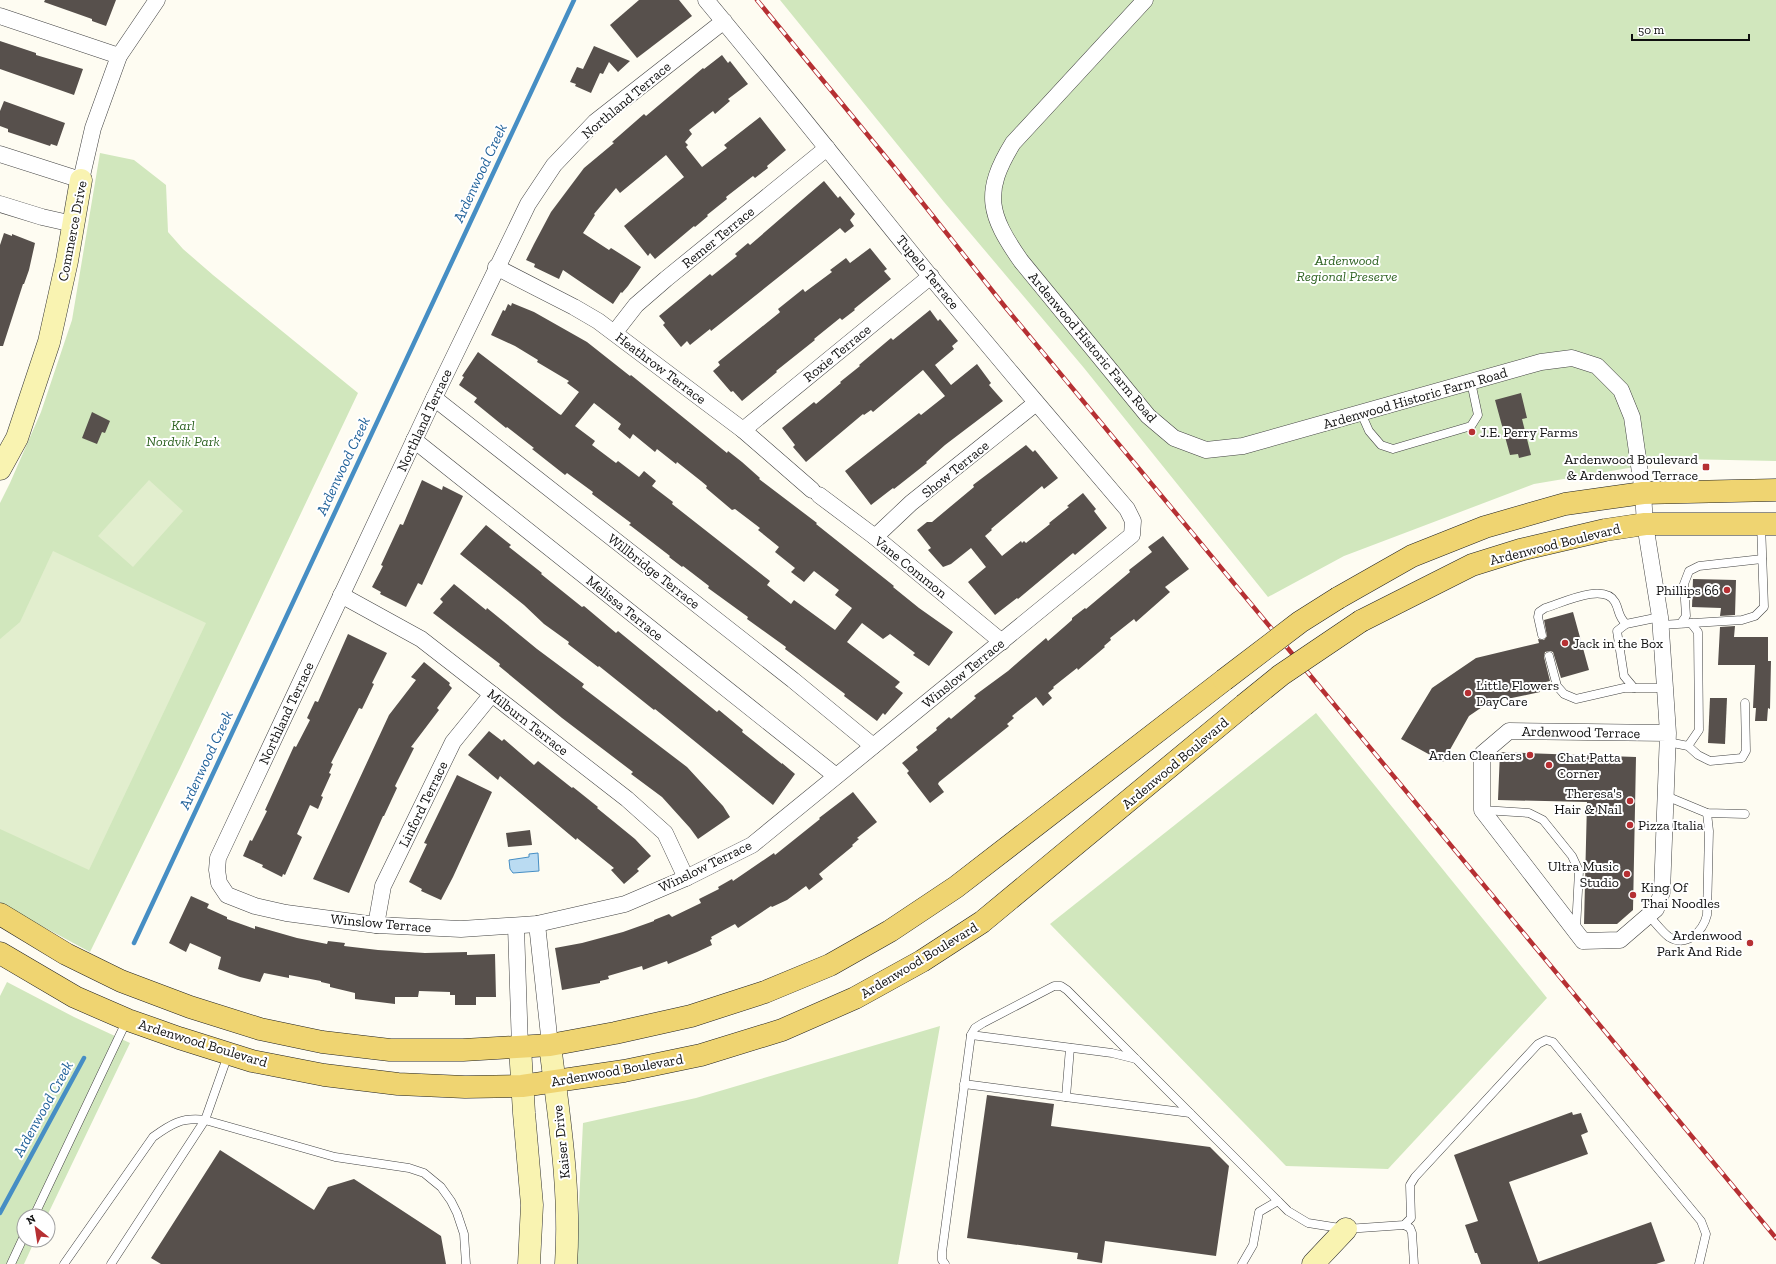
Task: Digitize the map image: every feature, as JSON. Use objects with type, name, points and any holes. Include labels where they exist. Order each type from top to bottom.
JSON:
[{"type":"main road","points":[[0,914],[66,954],[121,981],[190,1007],[260,1029],[322,1042],[390,1050],[463,1050],[550,1045],[615,1033],[691,1016],[765,992],[830,965],[890,931],[956,887],[1300,622],[1338,598],[1412,556],[1485,527],[1565,504],[1643,493],[1776,490]]},
{"type":"main road","name":"Ardenwood Boulevard","points":[[0,953],[75,997],[128,1020],[252,1061],[324,1075],[368,1080],[465,1087],[522,1086],[624,1071],[701,1055],[782,1030],[856,998],[922,961],[982,922],[1281,675],[1361,621],[1472,565],[1520,550],[1604,530],[1645,524],[1769,524]]},
{"type":"street","name":"Commerce Drive","points":[[2,460],[17,438],[50,342],[67,261],[80,180],[93,128],[120,56],[157,0]]},
{"type":"street","name":"Tupelo Terrace","points":[[706,0],[1036,403],[1127,509],[1134,521]]},
{"type":"street","name":"Ardenwood Historic Farm Road","points":[[1145,0],[1013,143],[1000,163],[993,186],[994,212],[1005,238],[1021,261],[1148,416],[1174,438],[1206,450],[1243,446],[1541,362],[1572,358],[1597,366],[1621,390],[1632,416],[1643,493]]},
{"type":"street","points":[[0,16],[120,56]]},
{"type":"street","name":"Northland Terrace","points":[[219,883],[217,870],[218,858],[496,267],[528,204],[554,165],[595,122],[724,21]]},
{"type":"street","name":"Remer Terrace","points":[[615,332],[636,305],[827,148]]},
{"type":"street","points":[[0,154],[80,180]]},
{"type":"street","points":[[0,204],[42,217],[72,224]]},
{"type":"street","name":"Heathrow Terrace","points":[[496,267],[574,307],[615,332],[743,430],[815,492]]},
{"type":"street","name":"Roxie Terrace","points":[[743,430],[931,276]]},
{"type":"street","name":"Willbridge Terrace","points":[[434,398],[793,680],[873,746]]},
{"type":"street","name":"Show Terrace","points":[[875,537],[911,503],[1036,403]]},
{"type":"street","name":"Melissa Terrace","points":[[414,440],[836,776]]},
{"type":"street","name":"Vane Common","points":[[815,492],[875,537],[1002,642]]},
{"type":"street","points":[[1482,810],[1583,941],[1620,940],[1656,909],[1662,892],[1668,737],[1661,621],[1645,524],[1643,493]]},
{"type":"street","name":"Winslow Terrace","points":[[219,883],[227,894],[255,906],[286,913],[376,925],[461,929],[516,927],[537,924],[625,904],[686,878],[752,845],[1132,535],[1134,521]]},
{"type":"street","name":"Milburn Terrace","points":[[341,595],[422,639],[627,799],[665,833],[686,878]]},
{"type":"street","name":"Linford Terrace","points":[[376,925],[383,886],[453,742],[492,694]]},
{"type":"street","name":"Ardenwood Terrace","points":[[1482,810],[1482,754],[1509,731],[1668,737]]},
{"type":"street","name":"Kaiser Drive","points":[[537,924],[565,1172],[568,1234],[566,1264]]},
{"type":"street","points":[[516,927],[522,1086],[532,1205],[529,1264]]},
{"type":"street","points":[[1314,1264],[1346,1229]]},
{"type":"lane","points":[[1361,413],[1369,431],[1381,445],[1393,449],[1471,426],[1478,415],[1471,382]]},
{"type":"lane","points":[[1634,688],[1624,676],[1617,631],[1626,624],[1661,621],[1691,623],[1742,620],[1755,616],[1764,607],[1762,559],[1769,524]]},
{"type":"lane","points":[[1681,623],[1686,616],[1684,584],[1689,571],[1699,566],[1762,559]]},
{"type":"lane","points":[[1542,635],[1538,617],[1539,612],[1545,608],[1595,592],[1608,594],[1615,602],[1619,618],[1626,624]]},
{"type":"lane","points":[[1688,746],[1699,730],[1698,632],[1691,623]]},
{"type":"lane","points":[[1549,656],[1557,686],[1564,694],[1576,699],[1624,688],[1665,688]]},
{"type":"lane","points":[[1668,737],[1688,746],[1698,755],[1710,761],[1742,758],[1746,751],[1745,703]]},
{"type":"lane","points":[[1666,796],[1707,813],[1745,814]]},
{"type":"lane","points":[[1482,810],[1529,813],[1544,820],[1572,856],[1579,871],[1576,931]]},
{"type":"lane","points":[[1649,916],[1669,937],[1678,940],[1696,936],[1705,923],[1707,915],[1709,831],[1707,813]]},
{"type":"lane","points":[[945,1264],[942,1260],[942,1252],[970,1035],[975,1028],[983,1023],[1054,986],[1062,986],[1067,990],[1288,1211],[1308,1223],[1346,1229],[1404,1224],[1410,1228],[1412,1233],[1414,1264]]},
{"type":"lane","points":[[38,1208],[128,1020]]},
{"type":"lane","points":[[970,1035],[1112,1053],[1136,1060]]},
{"type":"lane","points":[[1404,1224],[1410,1218],[1410,1185],[1415,1177],[1538,1044],[1546,1040],[1553,1042],[1701,1221],[1706,1234],[1699,1264]]},
{"type":"lane","points":[[1066,1097],[1070,1048]]},
{"type":"lane","points":[[111,1264],[205,1120],[228,1053]]},
{"type":"lane","points":[[964,1084],[1190,1113]]},
{"type":"lane","points":[[65,1264],[153,1137],[170,1124],[190,1118],[205,1120],[335,1156],[409,1168],[424,1172],[441,1187],[458,1213],[464,1234],[466,1264]]},
{"type":"lane","points":[[1242,1264],[1253,1245],[1260,1212],[1278,1201]]},
{"type":"lane","points":[[11,1264],[18,1248]]},
{"type":"green space","name":"Ardenwood Regional Preserve","points":[[780,0],[1776,0],[1776,461],[1682,459],[1534,484],[1344,556],[1268,597],[1084,368],[944,202]]},
{"type":"green space","name":"Karl Nordvik Park","points":[[100,153],[134,160],[166,185],[168,232],[183,249],[358,393],[181,766],[90,952],[0,902],[0,503],[41,412],[72,320]]},
{"type":"green space","points":[[149,480],[183,511],[133,567],[98,536]]},
{"type":"green space","points":[[53,551],[206,623],[89,870],[0,829],[0,639],[20,622]]},
{"type":"green space","points":[[1316,713],[1547,998],[1388,1169],[1286,1166],[1050,924]]},
{"type":"green space","points":[[7,982],[74,1017],[130,1043],[51,1208],[16,1208],[16,1248],[31,1248],[24,1264],[0,1264],[0,996]]},
{"type":"green space","points":[[940,1026],[898,1264],[576,1264],[583,1123],[696,1098]]},
{"type":"water","points":[[538,853],[539,871],[513,873],[510,869],[509,860],[529,857],[529,854]]},
{"type":"building","points":[[45,0],[116,0],[106,26],[92,21],[92,19],[44,2]]},
{"type":"building","points":[[639,0],[679,0],[692,16],[637,58],[610,25]]},
{"type":"building","points":[[0,41],[36,53],[36,55],[83,69],[74,95],[0,69]]},
{"type":"building","points":[[594,46],[630,61],[618,72],[609,62],[603,74],[600,73],[591,93],[575,86],[576,84],[570,82],[577,67],[583,69]]},
{"type":"building","points":[[722,55],[728,63],[730,61],[748,84],[728,99],[730,101],[715,114],[713,111],[689,130],[692,134],[685,142],[688,145],[686,147],[702,167],[727,148],[724,145],[760,117],[786,150],[767,166],[768,168],[755,178],[753,176],[726,197],[727,199],[707,215],[708,216],[655,259],[650,253],[648,256],[624,226],[684,177],[666,155],[620,193],[616,188],[594,214],[595,215],[583,233],[609,250],[611,248],[641,267],[613,304],[563,270],[559,279],[534,267],[535,264],[526,260],[551,212],[584,168],[614,143],[612,142],[644,114],[646,116],[703,68],[704,69]]},
{"type":"building","points":[[4,101],[65,123],[57,146],[51,144],[50,146],[8,132],[8,129],[0,126],[0,111]]},
{"type":"building","points":[[824,181],[838,198],[840,196],[855,214],[850,220],[854,226],[845,233],[840,228],[711,331],[710,329],[690,345],[687,341],[681,347],[663,325],[665,323],[659,316],[710,274],[712,276],[737,256],[735,254],[748,243],[750,245]]},
{"type":"building","points":[[4,233],[12,236],[12,234],[35,243],[29,270],[3,346],[0,346],[0,245]]},
{"type":"building","points":[[870,248],[887,269],[884,271],[891,279],[854,309],[855,310],[842,320],[840,318],[814,339],[815,340],[776,371],[777,372],[742,401],[733,391],[731,392],[713,371],[720,365],[718,362],[779,313],[780,312],[778,309],[803,289],[805,292],[832,272],[830,270],[846,258],[850,263]]},
{"type":"building","points":[[512,303],[534,312],[587,342],[630,376],[631,375],[727,453],[728,451],[742,462],[760,478],[759,479],[817,523],[816,524],[894,586],[893,587],[919,608],[953,632],[929,666],[913,655],[915,653],[890,634],[883,639],[862,623],[847,642],[900,682],[895,687],[903,693],[885,715],[883,713],[877,721],[844,696],[845,694],[785,649],[786,647],[747,619],[748,617],[708,588],[709,586],[683,566],[682,567],[629,525],[631,523],[592,494],[593,492],[567,473],[565,475],[532,449],[534,448],[474,402],[477,398],[459,385],[464,377],[462,376],[478,352],[561,415],[579,392],[567,383],[569,381],[537,362],[538,360],[515,346],[491,335],[503,310],[505,311],[508,304],[511,306]],"holes":[[[594,403],[621,424],[618,429],[630,439],[633,434],[655,452],[657,449],[676,464],[677,462],[707,486],[706,488],[732,510],[735,509],[760,528],[758,530],[779,547],[775,552],[795,568],[791,572],[804,582],[814,571],[839,590],[835,595],[852,608],[835,630],[794,600],[791,604],[767,585],[770,581],[672,504],[673,502],[652,486],[656,481],[644,471],[639,477],[618,461],[616,463],[592,445],[595,441],[575,426]]]},
{"type":"building","points":[[930,310],[938,321],[940,319],[958,341],[952,346],[954,349],[935,365],[951,385],[977,364],[991,383],[989,385],[1003,401],[945,445],[926,462],[927,463],[894,489],[893,488],[871,505],[845,471],[919,413],[921,415],[945,396],[923,370],[873,412],[871,410],[864,415],[863,414],[806,462],[793,447],[795,445],[782,428],[814,402],[816,404],[891,338],[893,340]]},
{"type":"building","points":[[1521,393],[1527,418],[1522,419],[1531,455],[1519,458],[1518,454],[1510,455],[1495,400]]},
{"type":"building","points":[[92,412],[110,421],[105,433],[102,432],[97,444],[82,438]]},
{"type":"building","points":[[1026,445],[1033,452],[1035,450],[1058,478],[1044,489],[1042,486],[991,529],[992,530],[985,536],[1002,556],[1021,541],[1022,543],[1024,541],[1026,543],[1050,524],[1049,523],[1069,507],[1067,506],[1083,493],[1096,509],[1094,511],[1107,528],[1075,555],[1073,553],[1018,599],[1017,598],[995,615],[968,582],[986,567],[971,548],[951,564],[943,567],[928,550],[931,548],[917,530],[927,522],[932,522],[974,487],[973,485]]},
{"type":"building","points":[[422,480],[442,490],[443,486],[463,496],[422,585],[418,583],[406,607],[380,594],[381,592],[372,587],[383,566],[381,565],[400,524],[403,525]]},
{"type":"building","points":[[486,525],[511,545],[509,547],[542,573],[541,574],[582,607],[584,606],[616,633],[618,631],[717,712],[719,710],[743,730],[742,732],[795,774],[773,805],[655,709],[654,710],[599,666],[598,667],[568,644],[569,642],[544,624],[524,605],[460,554]]},
{"type":"building","points":[[1163,536],[1189,569],[1165,587],[1170,592],[1136,622],[1134,619],[1110,638],[1111,640],[1104,646],[1105,647],[1078,670],[1077,668],[1053,687],[1054,688],[1048,693],[1052,698],[1043,706],[1036,697],[1012,716],[1014,718],[1007,724],[1009,726],[939,782],[938,784],[944,792],[930,803],[907,773],[909,771],[902,763],[918,750],[916,747],[937,730],[936,728],[949,717],[951,719],[976,698],[974,696],[1008,671],[1046,638],[1048,641],[1072,620],[1072,618],[1085,608],[1086,609],[1130,572],[1129,570],[1152,552],[1148,547]]},
{"type":"building","points":[[1693,579],[1736,580],[1735,615],[1720,616],[1721,608],[1692,607]]},
{"type":"building","points":[[454,584],[584,684],[582,687],[687,767],[723,806],[730,817],[698,839],[662,797],[631,774],[633,772],[562,718],[499,666],[500,664],[433,613],[443,602],[440,599]]},
{"type":"building","points":[[1573,612],[1589,670],[1561,678],[1553,652],[1545,652],[1544,657],[1550,681],[1538,684],[1540,692],[1488,703],[1469,716],[1443,762],[1401,739],[1432,688],[1476,658],[1539,643],[1538,639],[1544,640],[1547,636],[1544,620]]},
{"type":"building","points":[[1735,626],[1734,637],[1768,637],[1768,661],[1771,661],[1770,709],[1768,708],[1767,721],[1755,721],[1756,708],[1753,708],[1755,665],[1718,665],[1720,627]]},
{"type":"building","points":[[348,634],[387,653],[372,683],[374,684],[362,709],[359,708],[331,763],[333,764],[329,773],[331,774],[321,796],[323,797],[318,809],[310,805],[297,834],[302,837],[285,875],[283,874],[282,877],[262,867],[263,865],[243,856],[250,840],[252,841],[267,811],[265,810],[294,746],[296,747],[310,720],[307,718],[315,701],[318,702]]},
{"type":"building","points":[[424,662],[450,683],[449,685],[452,688],[437,708],[439,710],[411,747],[414,748],[395,786],[397,788],[349,893],[313,879],[389,715],[416,680],[411,677]]},
{"type":"building","points":[[1710,698],[1727,698],[1725,744],[1708,743]]},
{"type":"building","points":[[489,731],[502,741],[504,739],[534,765],[538,761],[598,807],[597,808],[635,839],[651,856],[637,869],[639,871],[624,884],[611,870],[614,868],[577,838],[576,840],[500,776],[498,780],[468,755]]},
{"type":"building","points":[[1500,752],[1636,757],[1633,910],[1617,924],[1584,924],[1587,802],[1498,800]]},
{"type":"building","points":[[457,775],[492,792],[441,900],[421,891],[422,889],[409,882],[427,844],[424,843]]},
{"type":"building","points":[[853,792],[877,822],[857,838],[859,839],[852,845],[853,846],[819,874],[823,879],[809,890],[806,886],[787,900],[772,907],[771,906],[738,928],[735,924],[711,937],[712,939],[710,940],[712,945],[668,964],[667,961],[643,970],[642,966],[608,976],[609,979],[600,981],[600,983],[562,990],[555,948],[582,943],[623,932],[669,914],[672,917],[701,903],[699,899],[719,889],[718,887],[732,879],[733,881],[774,853],[775,855]]},
{"type":"building","points":[[530,830],[532,845],[508,847],[506,833]]},
{"type":"building","points":[[191,896],[209,904],[207,908],[227,917],[227,919],[255,929],[255,926],[297,938],[327,944],[328,941],[345,943],[344,946],[425,953],[467,952],[467,955],[495,954],[496,997],[476,997],[476,1005],[455,1005],[455,995],[450,995],[450,992],[419,991],[418,997],[395,997],[395,1004],[355,999],[355,993],[330,987],[330,984],[321,981],[289,975],[289,978],[264,973],[260,982],[240,977],[218,969],[221,957],[190,943],[186,952],[169,943]]},
{"type":"building","points":[[987,1095],[1054,1104],[1051,1126],[1210,1147],[1229,1166],[1216,1256],[1105,1241],[1102,1263],[1077,1259],[1078,1253],[967,1238]]},
{"type":"building","points":[[1572,1112],[1573,1115],[1581,1113],[1588,1132],[1581,1135],[1588,1154],[1509,1182],[1539,1264],[1481,1264],[1477,1253],[1475,1253],[1465,1225],[1478,1221],[1454,1155]]},
{"type":"building","points":[[220,1150],[314,1210],[328,1187],[354,1179],[441,1236],[446,1264],[161,1264],[151,1258]]},
{"type":"building","points":[[1651,1222],[1665,1261],[1656,1264],[1539,1264],[1538,1262]]},
{"type":"waterway","name":"Ardenwood Creek","points":[[134,943],[574,0]]},
{"type":"waterway","name":"Ardenwood Creek","points":[[0,1213],[84,1058]]},
{"type":"railway","points":[[757,0],[894,167],[1006,308],[1776,1238]]},
{"type":"place","name":"J.E. Perry Farms","points":[[1472,432]]},
{"type":"place","name":"Ardenwood Boulevard & Ardenwood Terrace","points":[[1706,467]]},
{"type":"place","name":"Phillips 66","points":[[1727,590]]},
{"type":"place","name":"Jack in the Box","points":[[1565,643]]},
{"type":"place","name":"Little Flowers DayCare","points":[[1468,693]]},
{"type":"place","name":"Arden Cleaners","points":[[1530,755]]},
{"type":"place","name":"Chat Patta Corner","points":[[1549,765]]},
{"type":"place","name":"Theresa's Hair & Nail","points":[[1630,801]]},
{"type":"place","name":"Pizza Italia","points":[[1630,825]]},
{"type":"place","name":"Ultra Music Studio","points":[[1627,874]]},
{"type":"place","name":"King Of Thai Noodles","points":[[1633,895]]},
{"type":"place","name":"Ardenwood Park And Ride","points":[[1750,943]]}]
